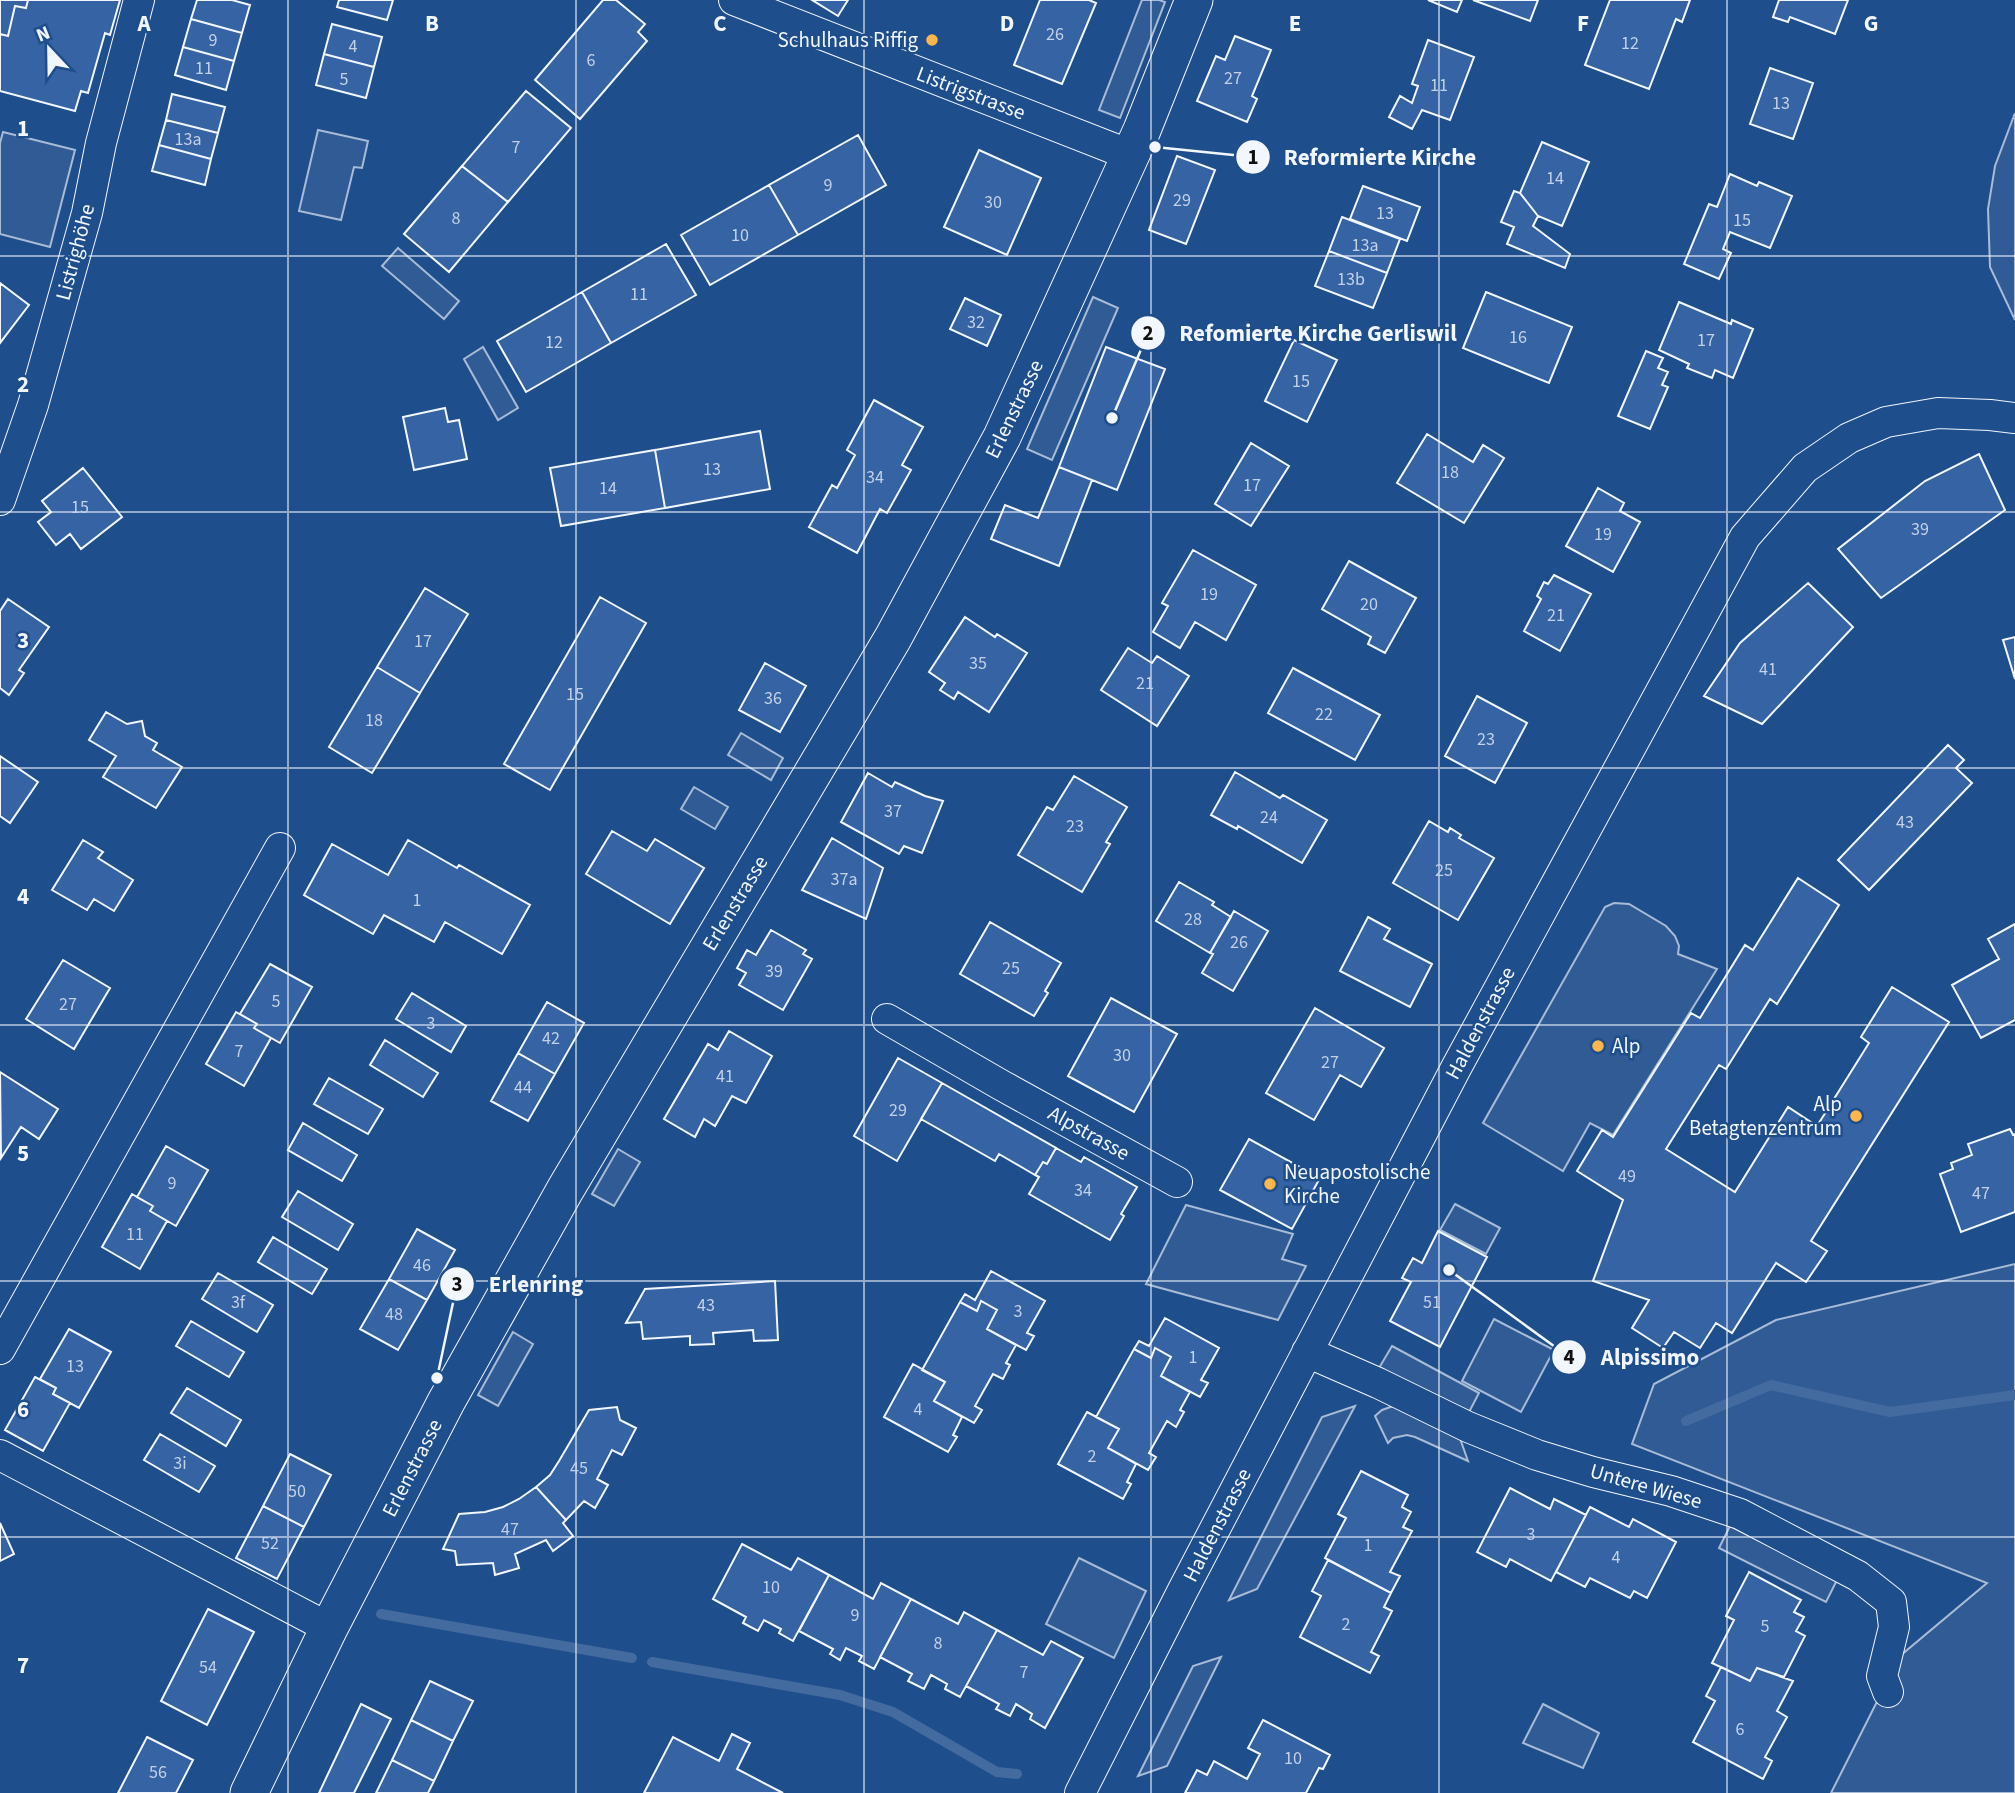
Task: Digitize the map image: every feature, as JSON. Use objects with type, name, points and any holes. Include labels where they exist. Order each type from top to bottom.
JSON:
[{"type":"street","name":"Listrighöhe","points":[[0,500],[33,405],[80,239],[101,143],[139,0]]},
{"type":"street","name":"Listrigstrasse","points":[[734,0],[1130,155]]},
{"type":"street","name":"Erlenstrasse","points":[[250,1793],[329,1628],[446,1402],[551,1213],[892,638],[1002,437],[1142,130],[1194,0]]},
{"type":"street","name":"Haldenstrasse","points":[[1080,1793],[1462,1056],[1745,537],[1805,468],[1849,438],[1886,422],[1938,413],[2015,418]]},
{"type":"street","points":[[0,1349],[280,848]]},
{"type":"street","name":"Alpstrasse","points":[[887,1019],[1177,1182]]},
{"type":"street","name":"Untere Wiese","points":[[1307,1352],[1468,1427],[1537,1455],[1671,1491],[1740,1514],[1858,1576],[1891,1602],[1894,1627],[1882,1676],[1888,1692]]},
{"type":"street","points":[[0,1455],[329,1628]]},
{"type":"shaded area","points":[[1142,0],[1165,2],[1120,118],[1099,110]]},
{"type":"shaded area","points":[[2015,113],[2015,320],[1990,267],[1988,209],[1995,166]]},
{"type":"shaded area","points":[[318,130],[368,141],[362,168],[354,167],[341,220],[299,211]]},
{"type":"shaded area","points":[[3,132],[75,150],[50,247],[0,234],[0,143]]},
{"type":"shaded area","points":[[398,248],[459,301],[444,319],[382,266]]},
{"type":"shaded area","points":[[1093,297],[1118,308],[1052,460],[1027,449]]},
{"type":"shaded area","points":[[483,347],[518,408],[498,420],[464,359]]},
{"type":"shaded area","points":[[741,733],[783,758],[771,780],[728,755]]},
{"type":"shaded area","points":[[694,787],[728,807],[715,829],[681,809]]},
{"type":"shaded area","name":"Alp","points":[[1614,903],[1629,904],[1666,926],[1675,936],[1679,946],[1678,954],[1717,969],[1613,1135],[1590,1123],[1563,1171],[1483,1123],[1605,907]]},
{"type":"shaded area","points":[[618,1149],[640,1162],[614,1206],[592,1194]]},
{"type":"shaded area","points":[[1455,1204],[1500,1228],[1486,1254],[1440,1230]]},
{"type":"shaded area","points":[[1186,1205],[1293,1234],[1282,1259],[1306,1266],[1278,1320],[1146,1284]]},
{"type":"shaded area","points":[[2015,1264],[2015,1793],[1831,1793],[1900,1656],[1987,1583],[1632,1444],[1654,1384],[1776,1320]]},
{"type":"shaded area","points":[[1494,1319],[1554,1350],[1521,1412],[1462,1381]]},
{"type":"shaded area","points":[[513,1332],[533,1344],[498,1406],[478,1395]]},
{"type":"shaded area","points":[[1392,1346],[1479,1393],[1467,1416],[1379,1368]]},
{"type":"shaded area","points":[[1396,1405],[1457,1430],[1468,1461],[1407,1435],[1393,1438],[1388,1443],[1375,1416]]},
{"type":"shaded area","points":[[1355,1406],[1257,1589],[1229,1600],[1322,1417]]},
{"type":"shaded area","points":[[1730,1526],[1837,1580],[1826,1602],[1719,1548]]},
{"type":"shaded area","points":[[1079,1558],[1146,1591],[1114,1658],[1046,1624]]},
{"type":"shaded area","points":[[1221,1657],[1167,1766],[1138,1776],[1193,1666]]},
{"type":"shaded area","points":[[1543,1704],[1599,1733],[1583,1768],[1523,1743]]},
{"type":"building","points":[[0,0],[28,0],[26,8],[15,6],[8,36],[0,34]]},
{"type":"building","points":[[28,0],[120,0],[110,35],[105,33],[88,93],[81,91],[75,111],[0,91],[0,34],[8,36],[15,6],[26,8]]},
{"type":"building","points":[[197,0],[232,0],[250,5],[242,33],[191,19]]},
{"type":"building","points":[[339,0],[393,0],[387,20],[337,7]]},
{"type":"building","points":[[603,0],[616,0],[645,24],[638,32],[647,41],[580,119],[535,80]]},
{"type":"building","points":[[812,0],[848,0],[838,16]]},
{"type":"building","points":[[1040,0],[1089,0],[1096,3],[1062,84],[1014,65]]},
{"type":"building","points":[[1428,0],[1462,0],[1457,12]]},
{"type":"building","points":[[1473,0],[1538,0],[1530,21]]},
{"type":"building","points":[[1610,0],[1690,0],[1682,22],[1676,19],[1649,89],[1585,65]]},
{"type":"building","points":[[1779,0],[1848,0],[1835,34],[1790,17],[1788,22],[1773,17]]},
{"type":"building","points":[[191,19],[242,33],[234,61],[183,47]]},
{"type":"building","points":[[332,24],[382,37],[374,67],[324,54]]},
{"type":"building","points":[[1235,36],[1271,50],[1252,96],[1257,99],[1247,122],[1197,101],[1216,56],[1225,60]]},
{"type":"building","points":[[1428,40],[1474,57],[1450,120],[1422,110],[1412,129],[1389,117],[1400,96],[1412,103],[1418,86],[1412,84]]},
{"type":"building","points":[[183,47],[234,61],[226,90],[175,75]]},
{"type":"building","points":[[324,54],[374,67],[366,98],[316,85]]},
{"type":"building","points":[[1770,68],[1813,83],[1793,139],[1750,124]]},
{"type":"building","points":[[526,91],[571,128],[508,202],[462,166]]},
{"type":"building","points":[[172,94],[225,107],[218,133],[166,120]]},
{"type":"building","points":[[166,120],[218,133],[211,159],[159,145]]},
{"type":"building","points":[[858,135],[886,185],[798,235],[769,185]]},
{"type":"building","points":[[1542,142],[1589,162],[1562,226],[1538,216],[1520,193]]},
{"type":"building","points":[[159,145],[211,159],[205,185],[152,171]]},
{"type":"building","points":[[979,150],[1041,178],[1007,255],[944,227]]},
{"type":"building","points":[[1177,156],[1215,170],[1186,244],[1149,230]]},
{"type":"building","points":[[462,166],[508,202],[449,272],[404,234]]},
{"type":"building","points":[[1730,174],[1757,186],[1759,182],[1792,196],[1770,248],[1730,232],[1723,249],[1731,253],[1719,279],[1684,264],[1709,204],[1717,207]]},
{"type":"building","points":[[769,185],[798,235],[710,285],[681,235]]},
{"type":"building","points":[[1363,186],[1420,207],[1407,241],[1350,219]]},
{"type":"building","points":[[1514,191],[1520,193],[1538,216],[1533,226],[1570,254],[1565,268],[1507,244],[1514,227],[1501,222]]},
{"type":"building","points":[[1342,217],[1400,239],[1387,273],[1329,251]]},
{"type":"building","points":[[666,244],[696,295],[611,343],[582,292]]},
{"type":"building","points":[[1329,251],[1387,273],[1373,308],[1315,286]]},
{"type":"building","points":[[0,283],[29,305],[0,343]]},
{"type":"building","points":[[582,292],[611,343],[526,392],[497,341]]},
{"type":"building","points":[[1486,292],[1572,327],[1549,383],[1463,348]]},
{"type":"building","points":[[965,298],[1001,315],[987,346],[950,329]]},
{"type":"building","points":[[1679,302],[1731,324],[1732,320],[1753,329],[1733,378],[1715,370],[1712,378],[1687,368],[1689,364],[1659,350]]},
{"type":"building","points":[[1294,340],[1337,360],[1307,422],[1265,401]]},
{"type":"building","points":[[1106,347],[1165,369],[1117,490],[1059,467]]},
{"type":"building","points":[[1646,351],[1663,358],[1658,368],[1668,372],[1662,385],[1668,387],[1650,429],[1618,416]]},
{"type":"building","points":[[874,400],[923,427],[902,465],[911,470],[887,513],[880,509],[857,553],[809,527],[832,485],[837,488],[855,455],[847,450]]},
{"type":"building","points":[[445,408],[448,422],[459,420],[467,459],[414,470],[403,417]]},
{"type":"building","points":[[760,431],[770,489],[665,508],[655,450]]},
{"type":"building","points":[[1427,434],[1473,462],[1483,445],[1504,458],[1464,523],[1397,483]]},
{"type":"building","points":[[1251,443],[1289,466],[1251,526],[1215,504]]},
{"type":"building","points":[[655,450],[665,508],[561,526],[550,468]]},
{"type":"building","points":[[1979,454],[2005,510],[1881,598],[1838,549],[1925,481]]},
{"type":"building","points":[[1059,467],[1092,480],[1059,566],[991,539],[1005,505],[1038,518]]},
{"type":"building","points":[[83,468],[122,517],[81,549],[70,534],[56,545],[38,522],[51,512],[42,501]]},
{"type":"building","points":[[1598,488],[1624,503],[1620,511],[1640,522],[1613,572],[1566,546]]},
{"type":"building","points":[[1193,550],[1256,585],[1226,640],[1195,622],[1180,648],[1153,632],[1168,606],[1162,603]]},
{"type":"building","points":[[1349,561],[1416,598],[1385,653],[1368,644],[1371,637],[1322,609]]},
{"type":"building","points":[[1554,575],[1591,594],[1560,651],[1524,631],[1541,599],[1537,596],[1544,582],[1548,584]]},
{"type":"building","points":[[1808,583],[1853,627],[1762,724],[1704,696],[1740,643]]},
{"type":"building","points":[[425,588],[468,614],[420,693],[377,667]]},
{"type":"building","points":[[600,597],[646,623],[550,790],[504,764]]},
{"type":"building","points":[[8,599],[49,627],[19,670],[24,673],[9,695],[0,688],[0,611]]},
{"type":"building","points":[[965,617],[995,637],[997,634],[1027,653],[989,712],[958,692],[954,699],[940,690],[945,683],[929,672]]},
{"type":"building","points":[[2015,637],[2015,679],[2003,640]]},
{"type":"building","points":[[1128,648],[1152,663],[1157,656],[1189,676],[1157,726],[1101,690]]},
{"type":"building","points":[[765,663],[806,686],[780,732],[739,710]]},
{"type":"building","points":[[377,667],[420,693],[372,773],[329,747]]},
{"type":"building","points":[[1293,668],[1380,715],[1355,760],[1268,713]]},
{"type":"building","points":[[1477,696],[1527,723],[1495,783],[1445,756]]},
{"type":"building","points":[[106,712],[127,724],[142,721],[145,736],[157,743],[153,750],[182,767],[156,808],[103,777],[116,756],[89,740]]},
{"type":"building","points":[[1948,745],[1964,760],[1956,768],[1972,783],[1869,890],[1838,860]]},
{"type":"building","points":[[0,756],[38,782],[10,823],[0,816]]},
{"type":"building","points":[[1235,772],[1280,798],[1283,795],[1327,820],[1302,863],[1238,826],[1237,829],[1211,815]]},
{"type":"building","points":[[868,773],[892,787],[895,782],[943,801],[922,853],[904,846],[899,854],[841,822]]},
{"type":"building","points":[[1074,776],[1127,807],[1106,842],[1110,844],[1082,892],[1018,855],[1047,807],[1053,810]]},
{"type":"building","points":[[1429,821],[1448,832],[1450,828],[1461,835],[1459,838],[1494,858],[1458,920],[1393,883]]},
{"type":"building","points":[[612,831],[647,851],[655,839],[704,868],[670,924],[586,874]]},
{"type":"building","points":[[832,838],[883,868],[866,919],[802,890]]},
{"type":"building","points":[[83,840],[103,852],[98,858],[133,880],[114,911],[94,899],[87,910],[52,890]]},
{"type":"building","points":[[408,840],[530,905],[502,954],[445,922],[434,942],[384,915],[373,934],[304,895],[332,844],[388,875]]},
{"type":"building","name":"Alp Betagtenzentrum","points":[[1798,878],[1839,905],[1777,1004],[1770,999],[1726,1069],[1719,1065],[1666,1149],[1735,1192],[1788,1107],[1817,1126],[1869,1043],[1861,1037],[1892,987],[1949,1022],[1811,1241],[1827,1251],[1806,1282],[1776,1263],[1732,1333],[1716,1323],[1700,1348],[1674,1332],[1663,1348],[1632,1328],[1649,1300],[1593,1281],[1623,1200],[1577,1171],[1602,1130],[1613,1137],[1691,1013],[1700,1018],[1745,945],[1753,950]]},
{"type":"building","points":[[1179,882],[1214,902],[1212,905],[1231,917],[1210,953],[1156,921]]},
{"type":"building","points":[[1234,911],[1268,931],[1233,991],[1202,973]]},
{"type":"building","points":[[1368,917],[1390,929],[1384,939],[1432,964],[1410,1007],[1340,971]]},
{"type":"building","points":[[990,922],[1061,963],[1034,1016],[960,974]]},
{"type":"building","points":[[2015,924],[2015,1020],[1981,1038],[1952,985],[1999,959],[1988,939]]},
{"type":"building","points":[[771,930],[806,950],[803,954],[812,959],[783,1010],[739,985],[746,973],[737,968],[747,950],[756,955]]},
{"type":"building","points":[[63,960],[110,988],[74,1049],[26,1019]]},
{"type":"building","points":[[270,964],[312,987],[280,1043],[254,1028],[257,1024],[240,1014]]},
{"type":"building","points":[[412,993],[466,1026],[451,1052],[396,1019]]},
{"type":"building","points":[[1111,998],[1177,1034],[1134,1112],[1068,1076]]},
{"type":"building","points":[[547,1002],[584,1023],[555,1074],[518,1053]]},
{"type":"building","points":[[1315,1008],[1384,1048],[1361,1087],[1340,1075],[1314,1120],[1266,1093]]},
{"type":"building","points":[[236,1012],[257,1024],[254,1028],[271,1038],[244,1086],[206,1064]]},
{"type":"building","points":[[729,1031],[772,1056],[746,1103],[732,1096],[715,1126],[704,1119],[695,1137],[664,1119],[708,1044],[718,1050]]},
{"type":"building","points":[[385,1040],[438,1073],[423,1097],[370,1065]]},
{"type":"building","points":[[518,1053],[555,1074],[528,1121],[491,1101]]},
{"type":"building","points":[[898,1058],[942,1083],[897,1161],[854,1136]]},
{"type":"building","points":[[0,1072],[58,1109],[39,1139],[21,1127],[1,1158]]},
{"type":"building","points":[[329,1078],[383,1109],[368,1134],[314,1104]]},
{"type":"building","points":[[942,1083],[1056,1148],[1047,1164],[1043,1162],[1035,1175],[999,1154],[995,1161],[921,1119]]},
{"type":"building","points":[[303,1123],[357,1155],[342,1181],[288,1150]]},
{"type":"building","points":[[2010,1129],[2013,1135],[2015,1134],[2015,1212],[1961,1232],[1940,1174],[1953,1169],[1951,1163],[1972,1155],[1968,1144]]},
{"type":"building","name":"Neuapostolische Kirche","points":[[1249,1139],[1320,1178],[1292,1229],[1220,1190]]},
{"type":"building","points":[[166,1146],[208,1170],[176,1226],[150,1211],[153,1206],[137,1197]]},
{"type":"building","points":[[1056,1148],[1081,1162],[1084,1157],[1137,1187],[1110,1240],[1029,1194],[1039,1177],[1035,1175],[1043,1162],[1047,1164]]},
{"type":"building","points":[[298,1191],[353,1224],[338,1250],[282,1217]]},
{"type":"building","points":[[132,1194],[153,1206],[150,1211],[167,1221],[140,1269],[102,1247]]},
{"type":"building","points":[[417,1229],[455,1250],[427,1300],[389,1279]]},
{"type":"building","points":[[1438,1231],[1487,1257],[1440,1347],[1390,1321],[1411,1282],[1402,1278],[1413,1258],[1422,1263]]},
{"type":"building","points":[[273,1237],[327,1269],[312,1294],[258,1262]]},
{"type":"building","points":[[991,1271],[1045,1301],[1027,1333],[1034,1336],[1026,1350],[987,1329],[997,1310],[981,1301],[977,1311],[960,1302],[965,1294],[975,1300]]},
{"type":"building","points":[[218,1273],[273,1305],[257,1332],[202,1299]]},
{"type":"building","points":[[389,1279],[427,1300],[398,1350],[360,1329]]},
{"type":"building","points":[[775,1281],[778,1340],[754,1341],[753,1330],[713,1333],[714,1344],[690,1345],[690,1336],[643,1339],[641,1322],[626,1323],[645,1289]]},
{"type":"building","points":[[981,1301],[997,1310],[987,1329],[1016,1345],[1006,1363],[1010,1365],[1003,1379],[993,1374],[975,1406],[982,1410],[974,1423],[934,1401],[945,1382],[922,1370],[960,1302],[977,1311]]},
{"type":"building","points":[[1165,1318],[1219,1348],[1201,1380],[1208,1383],[1200,1397],[1161,1376],[1171,1357],[1155,1348],[1151,1358],[1134,1349],[1139,1341],[1149,1346]]},
{"type":"building","points":[[191,1321],[244,1352],[229,1377],[176,1346]]},
{"type":"building","points":[[69,1329],[111,1352],[79,1408],[53,1394],[56,1388],[40,1379]]},
{"type":"building","points":[[1155,1348],[1171,1357],[1161,1376],[1190,1392],[1180,1410],[1184,1412],[1176,1427],[1167,1421],[1149,1453],[1156,1457],[1148,1470],[1108,1448],[1119,1429],[1096,1417],[1134,1349],[1151,1358]]},
{"type":"building","points":[[913,1364],[945,1382],[934,1401],[962,1417],[953,1435],[957,1437],[948,1452],[884,1417]]},
{"type":"building","points":[[35,1377],[56,1388],[53,1394],[70,1403],[43,1451],[5,1430]]},
{"type":"building","points":[[187,1388],[241,1420],[226,1446],[171,1413]]},
{"type":"building","points":[[617,1407],[620,1420],[636,1428],[622,1455],[612,1450],[597,1479],[608,1485],[595,1508],[584,1501],[566,1520],[536,1487],[550,1475],[589,1410]]},
{"type":"building","points":[[1087,1412],[1119,1429],[1108,1448],[1136,1464],[1127,1482],[1131,1484],[1123,1499],[1058,1464]]},
{"type":"building","points":[[160,1434],[215,1466],[199,1492],[144,1460]]},
{"type":"building","points":[[290,1454],[331,1475],[304,1527],[263,1506]]},
{"type":"building","points":[[1361,1471],[1408,1495],[1402,1507],[1411,1512],[1403,1527],[1412,1531],[1390,1572],[1400,1576],[1391,1593],[1325,1558],[1346,1518],[1338,1514]]},
{"type":"building","points":[[536,1487],[566,1520],[563,1523],[573,1536],[553,1551],[546,1540],[515,1554],[519,1568],[495,1575],[493,1563],[457,1565],[455,1551],[443,1549],[459,1514],[485,1512],[503,1507]]},
{"type":"building","points":[[1510,1488],[1550,1509],[1554,1499],[1586,1515],[1551,1581],[1510,1559],[1506,1567],[1477,1552]]},
{"type":"building","points":[[263,1506],[304,1527],[277,1579],[236,1558]]},
{"type":"building","points":[[1590,1507],[1629,1527],[1633,1519],[1676,1542],[1647,1598],[1634,1591],[1630,1598],[1590,1578],[1585,1587],[1556,1572]]},
{"type":"building","points":[[0,1523],[14,1554],[0,1561]]},
{"type":"building","points":[[742,1544],[791,1570],[798,1558],[829,1575],[793,1641],[779,1633],[781,1629],[764,1620],[758,1631],[743,1623],[746,1617],[713,1599]]},
{"type":"building","points":[[1328,1560],[1391,1593],[1384,1607],[1392,1611],[1371,1652],[1379,1656],[1370,1673],[1300,1637],[1321,1596],[1312,1591]]},
{"type":"building","points":[[1749,1572],[1801,1600],[1794,1612],[1804,1617],[1796,1631],[1805,1636],[1784,1677],[1757,1668],[1750,1681],[1712,1663],[1734,1620],[1726,1616]]},
{"type":"building","points":[[829,1575],[873,1599],[881,1583],[911,1599],[874,1669],[859,1661],[862,1656],[846,1648],[840,1660],[830,1654],[833,1649],[799,1631]]},
{"type":"building","points":[[911,1599],[958,1624],[964,1612],[997,1630],[960,1697],[945,1689],[947,1684],[931,1675],[924,1689],[908,1681],[912,1674],[880,1657]]},
{"type":"building","points":[[208,1609],[254,1632],[207,1725],[161,1701]]},
{"type":"building","points":[[997,1630],[1043,1655],[1051,1641],[1083,1658],[1045,1728],[1030,1719],[1032,1714],[1016,1704],[1010,1716],[996,1709],[999,1704],[966,1686]]},
{"type":"building","points":[[1721,1667],[1750,1681],[1757,1668],[1793,1681],[1777,1711],[1787,1717],[1765,1757],[1772,1761],[1763,1779],[1693,1742],[1715,1701],[1706,1696]]},
{"type":"building","points":[[430,1681],[473,1701],[453,1741],[411,1720]]},
{"type":"building","points":[[361,1704],[391,1719],[354,1793],[319,1793]]},
{"type":"building","points":[[411,1720],[453,1741],[434,1781],[392,1760]]},
{"type":"building","points":[[1263,1720],[1330,1755],[1323,1769],[1319,1768],[1306,1793],[1185,1793],[1197,1770],[1207,1775],[1214,1761],[1247,1779],[1260,1754],[1248,1748]]},
{"type":"building","points":[[732,1734],[750,1743],[737,1769],[783,1793],[644,1793],[673,1737],[719,1761]]},
{"type":"building","points":[[147,1737],[193,1760],[176,1793],[118,1793]]},
{"type":"building","points":[[392,1760],[434,1781],[428,1793],[376,1793]]},
{"type":"waterway","points":[[1686,1421],[1771,1385],[1890,1412],[2015,1395]]},
{"type":"waterway","points":[[381,1614],[632,1658]]},
{"type":"waterway","points":[[652,1662],[840,1695],[893,1712],[997,1772],[1017,1774]]},
{"type":"place","name":"Schulhaus Riffig","points":[[932,40]]},
{"type":"place","name":"Reformierte Kirche","points":[[1155,147]]},
{"type":"place","name":"Refomierte Kirche Gerliswil","points":[[1112,418]]},
{"type":"place","name":"Alp","points":[[1598,1046]]},
{"type":"place","name":"Alp Betagtenzentrum","points":[[1856,1116]]},
{"type":"place","name":"Neuapostolische Kirche","points":[[1270,1184]]},
{"type":"place","name":"Alpissimo","points":[[1449,1270]]},
{"type":"place","name":"Erlenring","points":[[437,1378]]}]
